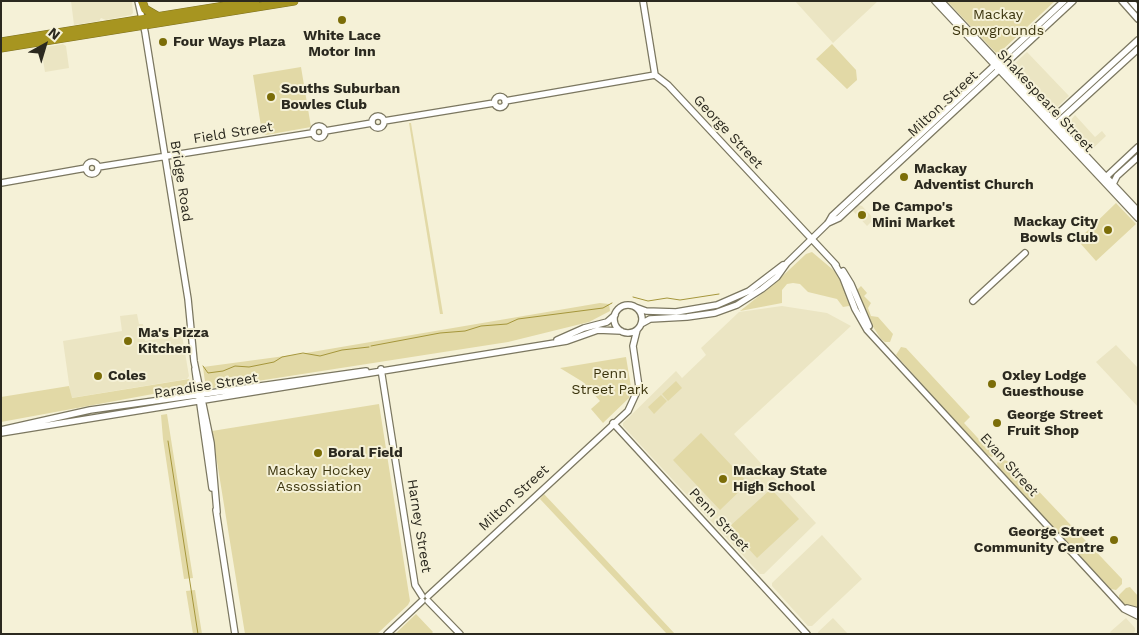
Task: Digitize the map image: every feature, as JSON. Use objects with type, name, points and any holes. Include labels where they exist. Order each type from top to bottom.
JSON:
[{"type":"highway","points":[[142,1],[145,9],[158,16]]},
{"type":"highway","points":[[1,48],[142,22],[158,16],[255,1]]},
{"type":"highway","points":[[1,42],[294,1]]},
{"type":"street","name":"Bridge Road","points":[[138,1],[188,299],[200,398],[211,444],[217,512],[235,634]]},
{"type":"street","points":[[643,1],[655,76]]},
{"type":"street","name":"Shakespeare Street","points":[[935,1],[1054,122],[1100,171],[1114,193],[1125,201]]},
{"type":"street","name":"Shakespeare Street","points":[[941,1],[998,66],[1105,180],[1112,184],[1138,218]]},
{"type":"street","name":"Milton Street","points":[[998,66],[1064,1]]},
{"type":"street","name":"Milton Street","points":[[635,307],[656,312],[680,312],[700,309],[725,302],[754,287],[787,263],[828,223],[832,216],[860,194],[998,66],[1073,1]]},
{"type":"street","points":[[1122,1],[1138,19]]},
{"type":"street","points":[[1131,1],[1138,9]]},
{"type":"street","points":[[1061,116],[1138,40]]},
{"type":"street","points":[[1054,122],[1138,49]]},
{"type":"street","name":"Field Street","points":[[1,183],[86,168],[92,174],[96,172],[98,166],[312,133],[314,137],[320,138],[325,131],[372,123],[379,128],[383,126],[384,121],[494,103],[500,108],[504,106],[505,101],[655,76]]},
{"type":"street","name":"George Street","points":[[655,76],[668,85],[848,278],[858,308]]},
{"type":"street","points":[[1112,184],[1115,174],[1138,148]]},
{"type":"street","points":[[1105,180],[1138,157]]},
{"type":"street","name":"Shakespeare Street","points":[[1131,208],[1138,211]]},
{"type":"street","points":[[972,301],[1025,253]]},
{"type":"street","name":"Milton Street","points":[[642,324],[650,319],[698,316],[727,308],[762,289],[777,277],[787,263]]},
{"type":"street","points":[[623,306],[635,307],[642,314],[642,324],[637,330],[633,346],[616,326],[615,315],[623,306]]},
{"type":"street","name":"Evan Street","points":[[858,308],[878,341],[1121,605],[1128,612],[1138,616]]},
{"type":"street","name":"Paradise Street","points":[[553,342],[584,328],[607,322],[615,315]]},
{"type":"street","name":"Paradise Street","points":[[1,431],[90,410],[200,398],[416,365],[567,341],[598,330],[623,332]]},
{"type":"street","points":[[623,332],[637,330]]},
{"type":"street","name":"Milton Street","points":[[387,634],[631,405],[639,387],[633,346]]},
{"type":"street","name":"Harney Street","points":[[382,370],[415,585],[425,598]]},
{"type":"street","name":"Penn Street","points":[[615,421],[807,634]]},
{"type":"street","points":[[425,598],[460,634]]},
{"type":"street","name":"Evan Street","points":[[1121,605],[1138,611]]},
{"type":"shaded area","points":[[71,1],[132,1],[133,13],[131,15],[106,20],[101,18],[99,21],[74,25]]},
{"type":"shaded area","points":[[795,1],[878,1],[833,43]]},
{"type":"shaded area","points":[[63,44],[66,46],[69,68],[45,72],[41,48]]},
{"type":"shaded area","points":[[1027,52],[1069,96],[1053,111],[1050,111],[1010,68]]},
{"type":"shaded area","points":[[1075,115],[1095,137],[1102,131],[1106,136],[1089,152],[1065,127]]},
{"type":"shaded area","points":[[858,205],[862,206],[874,219],[867,226],[853,211]]},
{"type":"shaded area","name":"Mackay State High School","points":[[782,306],[827,313],[851,326],[734,434],[816,523],[764,574],[760,574],[623,426],[623,423],[676,371],[682,378],[706,355],[701,348],[739,312]]},
{"type":"shaded area","points":[[137,314],[139,324],[143,324],[145,341],[182,335],[189,376],[187,379],[71,398],[63,341],[122,331],[120,316]]},
{"type":"shaded area","points":[[1116,345],[1138,368],[1138,407],[1096,362]]},
{"type":"shaded area","points":[[822,535],[862,579],[812,626],[808,626],[772,586],[772,583]]},
{"type":"shaded area","points":[[833,618],[848,634],[818,634],[818,632]]},
{"type":"shaded area","points":[[1126,618],[1135,628],[1133,634],[1111,634],[1110,632]]},
{"type":"green space","name":"Mackay Showgrounds","points":[[947,1],[1055,1],[999,53],[996,53]]},
{"type":"green space","points":[[832,44],[856,70],[857,80],[847,89],[816,59]]},
{"type":"green space","points":[[301,67],[311,127],[266,135],[262,133],[253,75]]},
{"type":"green space","points":[[409,123],[411,123],[443,314],[440,314]]},
{"type":"green space","name":"Mackay City Bowls Club","points":[[1116,203],[1136,224],[1096,261],[1080,243],[1083,240],[1081,237]]},
{"type":"green space","points":[[812,252],[838,274],[850,303],[849,306],[843,307],[837,299],[808,292],[800,284],[793,283],[787,284],[782,290],[782,303],[740,311],[774,284],[806,254]]},
{"type":"green space","points":[[861,286],[867,293],[864,296],[871,303],[868,308],[871,316],[878,317],[893,334],[890,342],[885,342],[881,339],[868,319],[857,290]]},
{"type":"green space","points":[[600,303],[609,304],[610,311],[589,322],[508,342],[206,389],[203,367],[300,354]]},
{"type":"green space","points":[[901,347],[906,348],[970,417],[964,423],[988,449],[995,444],[999,447],[998,453],[992,457],[985,454],[896,355]]},
{"type":"green space","name":"Penn Street Park","points":[[626,357],[631,387],[629,398],[603,423],[591,409],[600,401],[583,382],[560,368]]},
{"type":"green space","points":[[189,379],[191,387],[1,422],[1,397],[69,386],[72,398]]},
{"type":"green space","points":[[676,381],[682,388],[668,401],[662,394]]},
{"type":"green space","points":[[661,395],[667,401],[654,414],[648,407]]},
{"type":"green space","name":"Mackay Hockey Assossiation","points":[[379,404],[410,601],[408,605],[377,634],[245,634],[212,431]]},
{"type":"green space","points":[[167,414],[193,578],[184,579],[163,439],[161,415]]},
{"type":"green space","points":[[701,433],[748,483],[720,510],[673,460]]},
{"type":"green space","points":[[1001,459],[1011,462],[1122,579],[1122,584],[1116,590],[1111,589],[998,468],[997,463]]},
{"type":"green space","points":[[771,489],[799,519],[757,558],[729,527]]},
{"type":"green space","points":[[544,494],[675,634],[667,634],[540,499]]},
{"type":"green space","points":[[1130,587],[1138,596],[1138,609],[1127,606],[1119,599],[1119,595],[1126,588]]},
{"type":"green space","points":[[195,590],[202,634],[193,634],[186,591]]},
{"type":"green space","points":[[416,614],[433,632],[431,634],[395,634]]},
{"type":"waterway","points":[[633,297],[648,301],[667,298],[680,300],[719,294]]},
{"type":"waterway","points":[[371,346],[440,333],[465,331],[481,326],[507,324],[518,319],[603,308],[612,303]]},
{"type":"waterway","points":[[203,366],[208,373],[223,371],[235,366],[249,367],[274,362],[282,357],[303,353],[320,356],[342,350],[369,347]]},
{"type":"waterway","points":[[168,441],[198,634]]},
{"type":"place","name":"White Lace Motor Inn","points":[[342,20]]},
{"type":"place","name":"Four Ways Plaza","points":[[163,42]]},
{"type":"place","name":"Souths Suburban Bowles Club","points":[[271,97]]},
{"type":"place","name":"Mackay Adventist Church","points":[[904,177]]},
{"type":"place","name":"De Campo's Mini Market","points":[[862,215]]},
{"type":"place","name":"Mackay City Bowls Club","points":[[1108,230]]},
{"type":"place","name":"Ma's Pizza Kitchen","points":[[128,341]]},
{"type":"place","name":"Coles","points":[[98,376]]},
{"type":"place","name":"Oxley Lodge Guesthouse","points":[[992,384]]},
{"type":"place","name":"George Street Fruit Shop","points":[[997,423]]},
{"type":"place","name":"Boral Field","points":[[318,453]]},
{"type":"place","name":"Mackay State High School","points":[[723,479]]},
{"type":"place","name":"George Street Community Centre","points":[[1114,540]]}]
